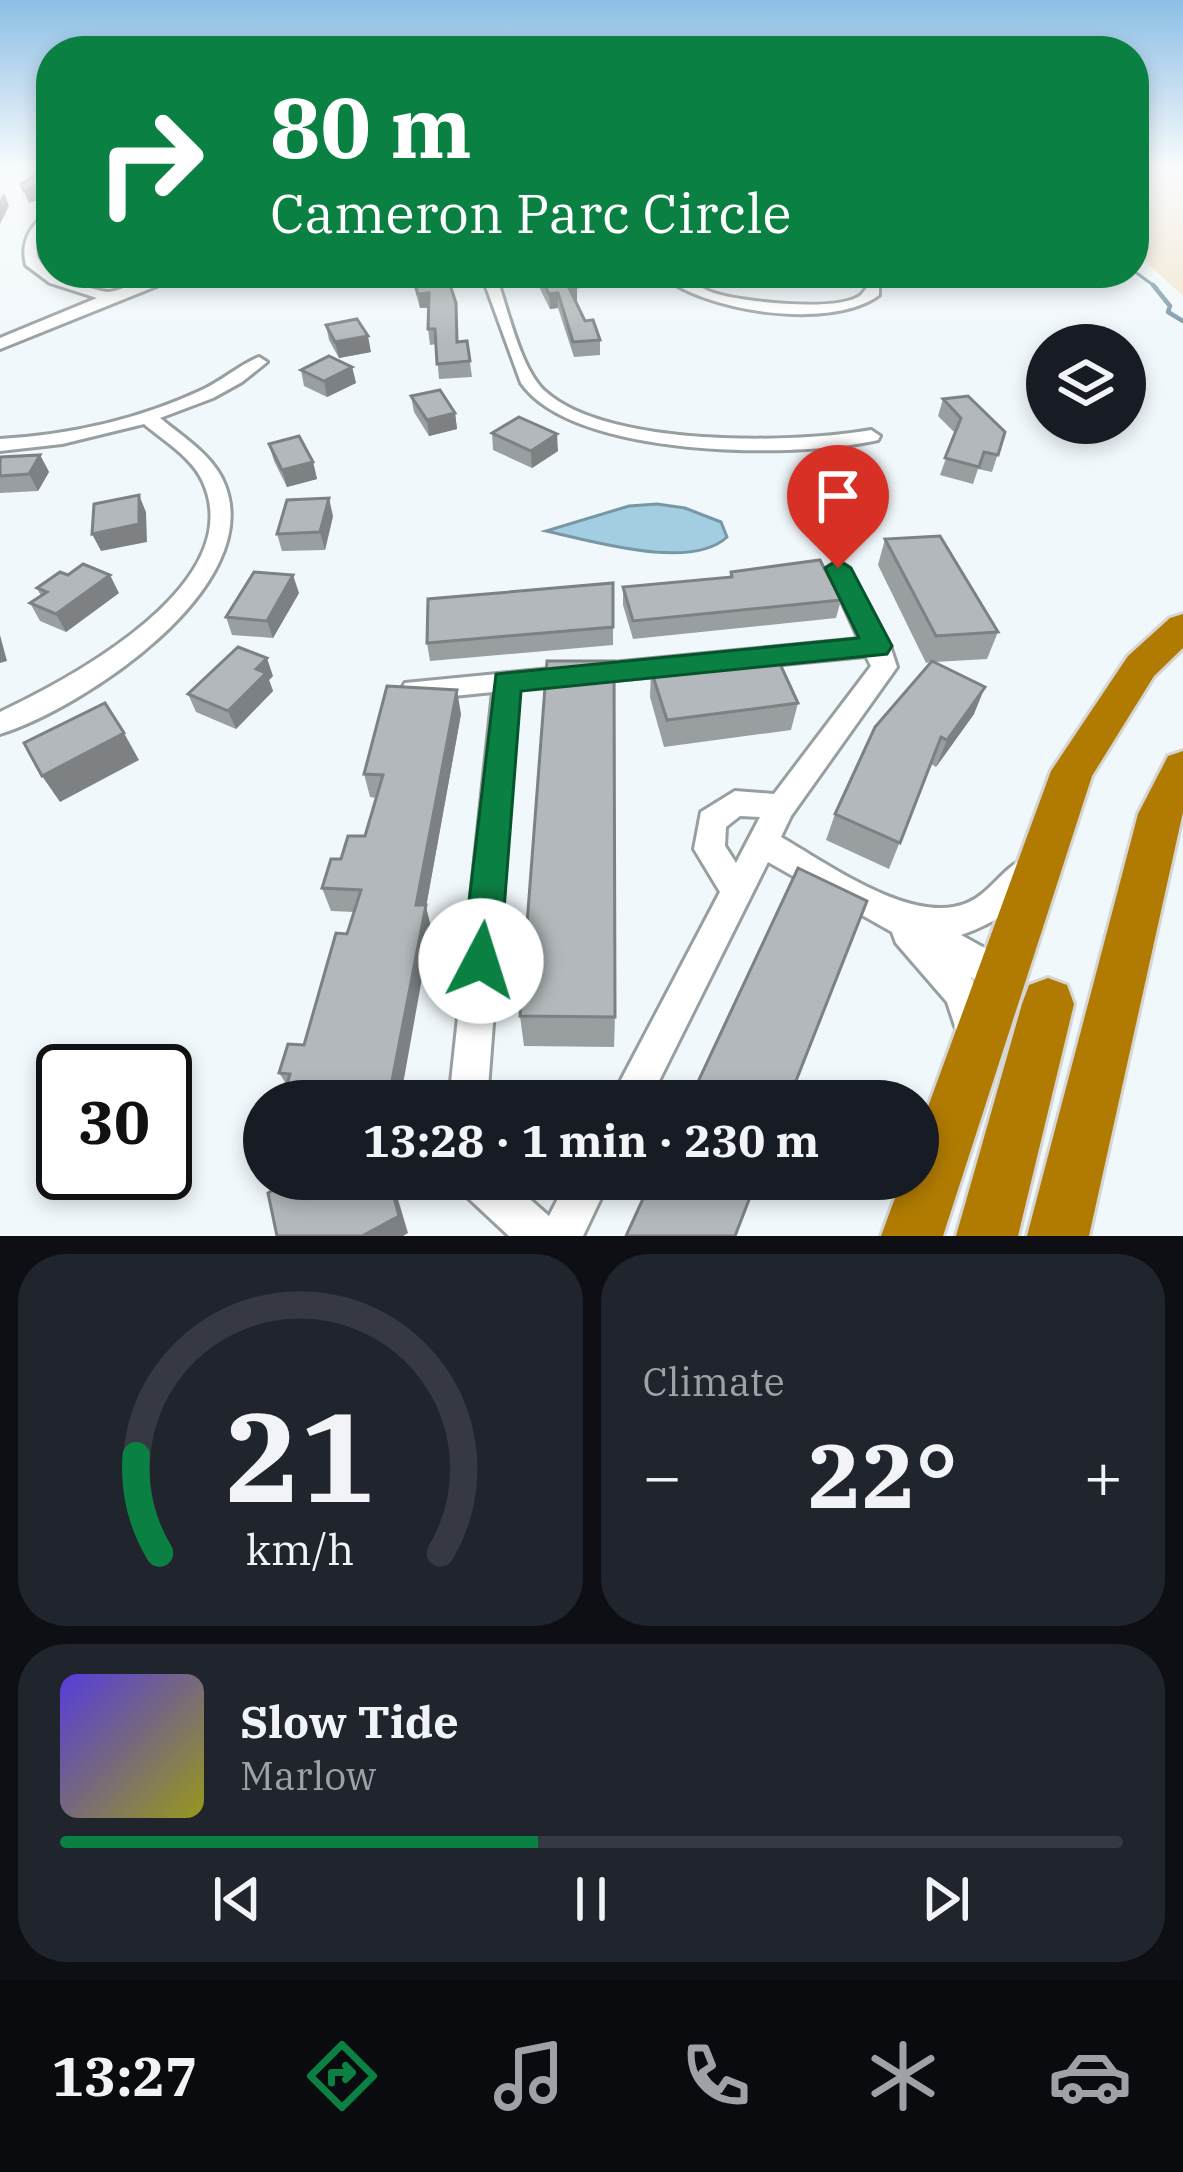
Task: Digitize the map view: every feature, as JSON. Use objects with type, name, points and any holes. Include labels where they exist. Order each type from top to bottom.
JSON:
[{"type":"highway","points":[[987,1236],[1044,853],[1072,772],[1141,666],[1183,627]]},
{"type":"highway","points":[[1058,1236],[1160,814],[1183,768]]},
{"type":"highway","points":[[912,1236],[978,1042],[1025,990]]},
{"type":"street","points":[[36,230],[29,247],[36,267]]},
{"type":"street","points":[[81,288],[110,297]]},
{"type":"street","points":[[0,344],[137,288]]},
{"type":"street","points":[[494,288],[531,385],[571,417],[626,433],[704,440],[817,446],[871,436]]},
{"type":"street","points":[[693,288],[769,308],[838,306],[872,295],[872,288]]},
{"type":"street","points":[[0,445],[67,439],[145,415],[227,385],[259,362]]},
{"type":"street","points":[[0,724],[60,696],[119,657],[166,616],[213,554],[220,501],[215,484],[203,466],[145,415]]},
{"type":"street","points":[[640,1080],[781,807],[884,667],[838,568]]},
{"type":"street","points":[[414,690],[878,646]]},
{"type":"street","points":[[470,1080],[507,682]]},
{"type":"street","points":[[736,890],[709,849],[712,821],[735,803],[781,807]]},
{"type":"street","points":[[761,842],[1106,1038]]},
{"type":"street","points":[[890,913],[940,925],[974,918],[1002,898],[1044,853]]},
{"type":"street","points":[[890,913],[961,992],[978,1042]]},
{"type":"street","points":[[500,1200],[540,1236]]},
{"type":"street","points":[[561,1236],[579,1200]]},
{"type":"shaded area","points":[[1149,227],[1183,227],[1183,296],[1149,265]]},
{"type":"water","points":[[629,506],[685,508],[721,522],[727,537],[711,547],[666,553],[546,531]]},
{"type":"building","points":[[416,288],[451,288],[457,342],[467,341],[470,361],[437,364],[435,329],[428,329],[429,293],[418,294]]},
{"type":"building","points":[[546,288],[569,288],[585,321],[593,320],[600,340],[573,342],[558,293],[549,294]]},
{"type":"building","points":[[357,319],[368,336],[335,342],[326,325]]},
{"type":"building","points":[[329,356],[352,367],[324,381],[301,370]]},
{"type":"building","points":[[440,390],[455,413],[427,420],[411,396]]},
{"type":"building","points":[[968,396],[1005,432],[998,455],[984,452],[979,467],[945,458],[961,418],[943,399]]},
{"type":"building","points":[[519,417],[557,434],[531,451],[492,433]]},
{"type":"building","points":[[299,436],[313,462],[282,470],[269,444]]},
{"type":"building","points":[[40,455],[29,474],[0,476],[0,457]]},
{"type":"building","points":[[139,495],[139,524],[92,534],[94,504]]},
{"type":"building","points":[[329,498],[320,532],[277,534],[287,500]]},
{"type":"building","points":[[940,536],[998,632],[936,636],[885,539]]},
{"type":"building","points":[[820,560],[841,600],[633,621],[623,587],[732,577],[731,572]]},
{"type":"building","points":[[83,564],[110,575],[56,614],[30,603],[47,592],[37,588]]},
{"type":"building","points":[[254,572],[293,575],[267,621],[226,617]]},
{"type":"building","points":[[613,583],[613,627],[427,643],[428,599]]},
{"type":"building","points":[[238,647],[267,658],[256,669],[266,673],[228,711],[188,694]]},
{"type":"building","points":[[776,655],[798,703],[667,720],[651,670]]},
{"type":"building","points":[[547,661],[614,661],[615,1017],[520,1016]]},
{"type":"building","points":[[932,661],[985,687],[947,740],[941,737],[900,843],[835,814],[875,727]]},
{"type":"building","points":[[387,686],[457,690],[416,905],[426,905],[392,1080],[288,1080],[290,1074],[279,1073],[288,1044],[304,1045],[336,933],[347,934],[361,890],[322,888],[331,859],[341,859],[348,836],[365,836],[383,775],[364,774]]},
{"type":"building","points":[[105,703],[124,733],[42,776],[24,743]]},
{"type":"building","points":[[798,868],[867,901],[796,1080],[699,1080]]},
{"type":"building","points":[[269,1200],[395,1200],[399,1216],[362,1236],[277,1236]]},
{"type":"building","points":[[642,1200],[749,1200],[735,1236],[626,1236]]},
{"type":"waterway","points":[[1149,282],[1153,285]]},
{"type":"waterway","points":[[1153,285],[1157,288]]},
{"type":"waterway","points":[[1153,285],[1170,306],[1168,312],[1183,321]]},
{"type":"route","points":[[481,961],[507,682],[878,646],[838,568]]}]
